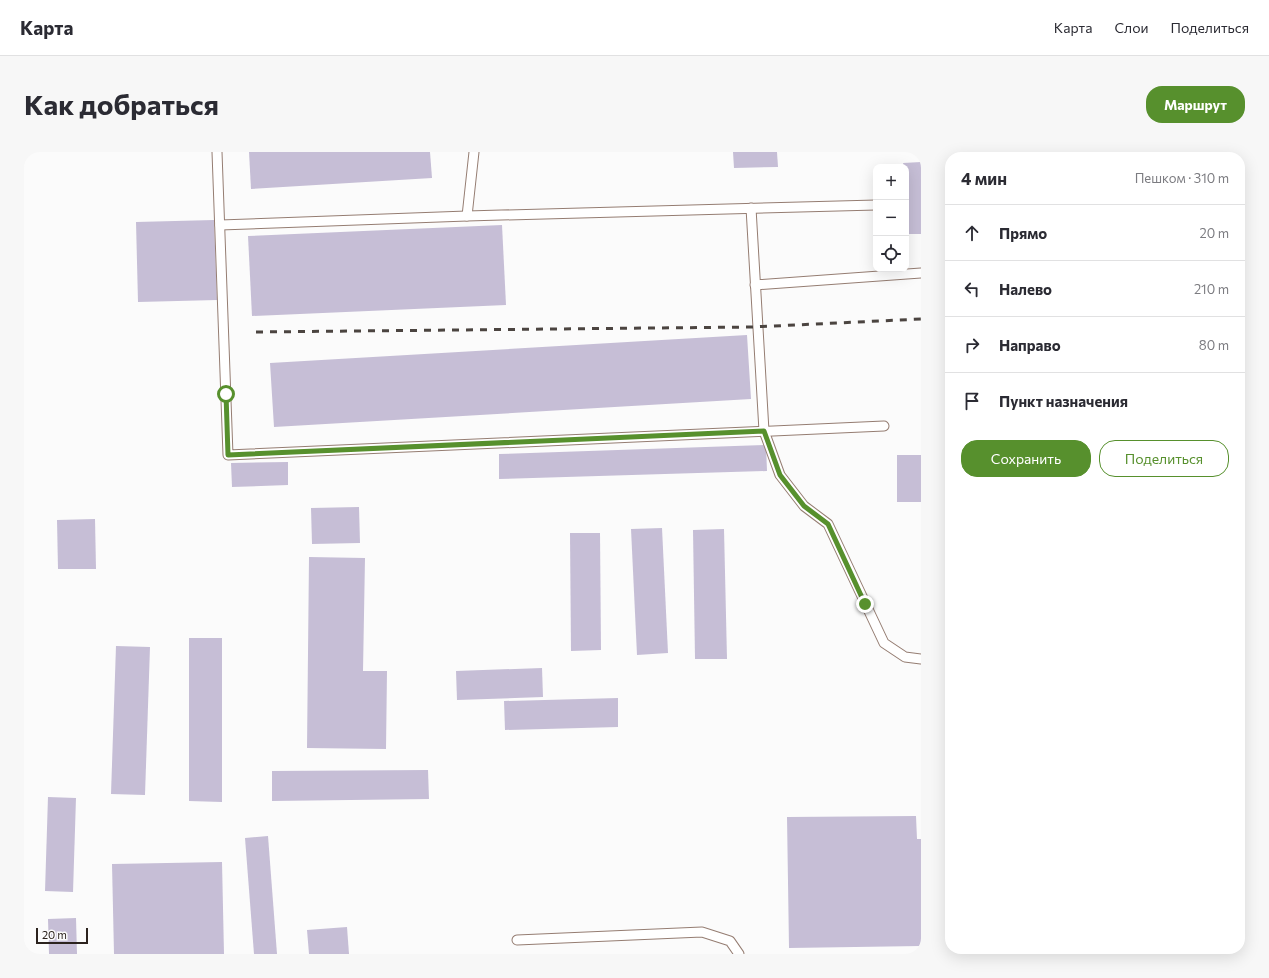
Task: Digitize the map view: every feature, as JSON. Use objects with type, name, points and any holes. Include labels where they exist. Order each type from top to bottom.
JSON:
[{"type":"lane","points":[[217,152],[228,455],[884,426]]},
{"type":"lane","points":[[466,216],[474,152]]},
{"type":"lane","points":[[220,225],[466,216],[873,205]]},
{"type":"lane","points":[[751,208],[764,431],[780,475],[804,506],[828,524],[884,643],[905,657],[921,659]]},
{"type":"lane","points":[[755,285],[921,273]]},
{"type":"lane","points":[[517,940],[702,932],[730,940],[739,954]]},
{"type":"building","points":[[249,152],[430,152],[432,178],[251,189]]},
{"type":"building","points":[[733,152],[777,152],[778,167],[734,168]]},
{"type":"building","points":[[921,162],[921,234],[909,234],[909,164],[903,163]]},
{"type":"building","points":[[214,220],[217,300],[138,302],[136,222]]},
{"type":"building","points":[[502,225],[506,305],[252,316],[248,236]]},
{"type":"building","points":[[747,335],[751,399],[274,427],[270,363]]},
{"type":"building","points":[[766,445],[767,471],[499,479],[499,454]]},
{"type":"building","points":[[897,455],[921,455],[921,502],[897,502]]},
{"type":"building","points":[[288,462],[288,485],[232,487],[231,463]]},
{"type":"building","points":[[359,507],[360,543],[312,544],[311,508]]},
{"type":"building","points":[[95,519],[96,569],[58,569],[57,520]]},
{"type":"building","points":[[662,528],[668,653],[637,655],[631,529]]},
{"type":"building","points":[[724,529],[727,659],[695,659],[693,530]]},
{"type":"building","points":[[570,533],[600,533],[601,650],[571,651]]},
{"type":"building","points":[[309,557],[365,558],[363,671],[387,671],[386,749],[307,748]]},
{"type":"building","points":[[189,638],[222,638],[222,802],[189,801]]},
{"type":"building","points":[[116,646],[150,647],[145,795],[111,794]]},
{"type":"building","points":[[542,668],[543,697],[457,700],[456,671]]},
{"type":"building","points":[[618,698],[618,727],[505,730],[504,701]]},
{"type":"building","points":[[428,770],[429,799],[272,801],[272,771]]},
{"type":"building","points":[[48,797],[76,798],[73,892],[45,891]]},
{"type":"building","points":[[916,816],[917,839],[921,839],[921,946],[789,948],[787,817]]},
{"type":"building","points":[[268,836],[277,954],[254,954],[245,838]]},
{"type":"building","points":[[222,862],[224,954],[114,954],[112,864]]},
{"type":"building","points":[[76,918],[77,954],[49,954],[48,919]]},
{"type":"building","points":[[347,927],[349,954],[309,954],[307,930]]},
{"type":"railway","points":[[256,332],[752,327],[921,319]]},
{"type":"route","points":[[226,394],[228,455],[764,431],[780,475],[804,506],[828,524],[865,604]]}]
